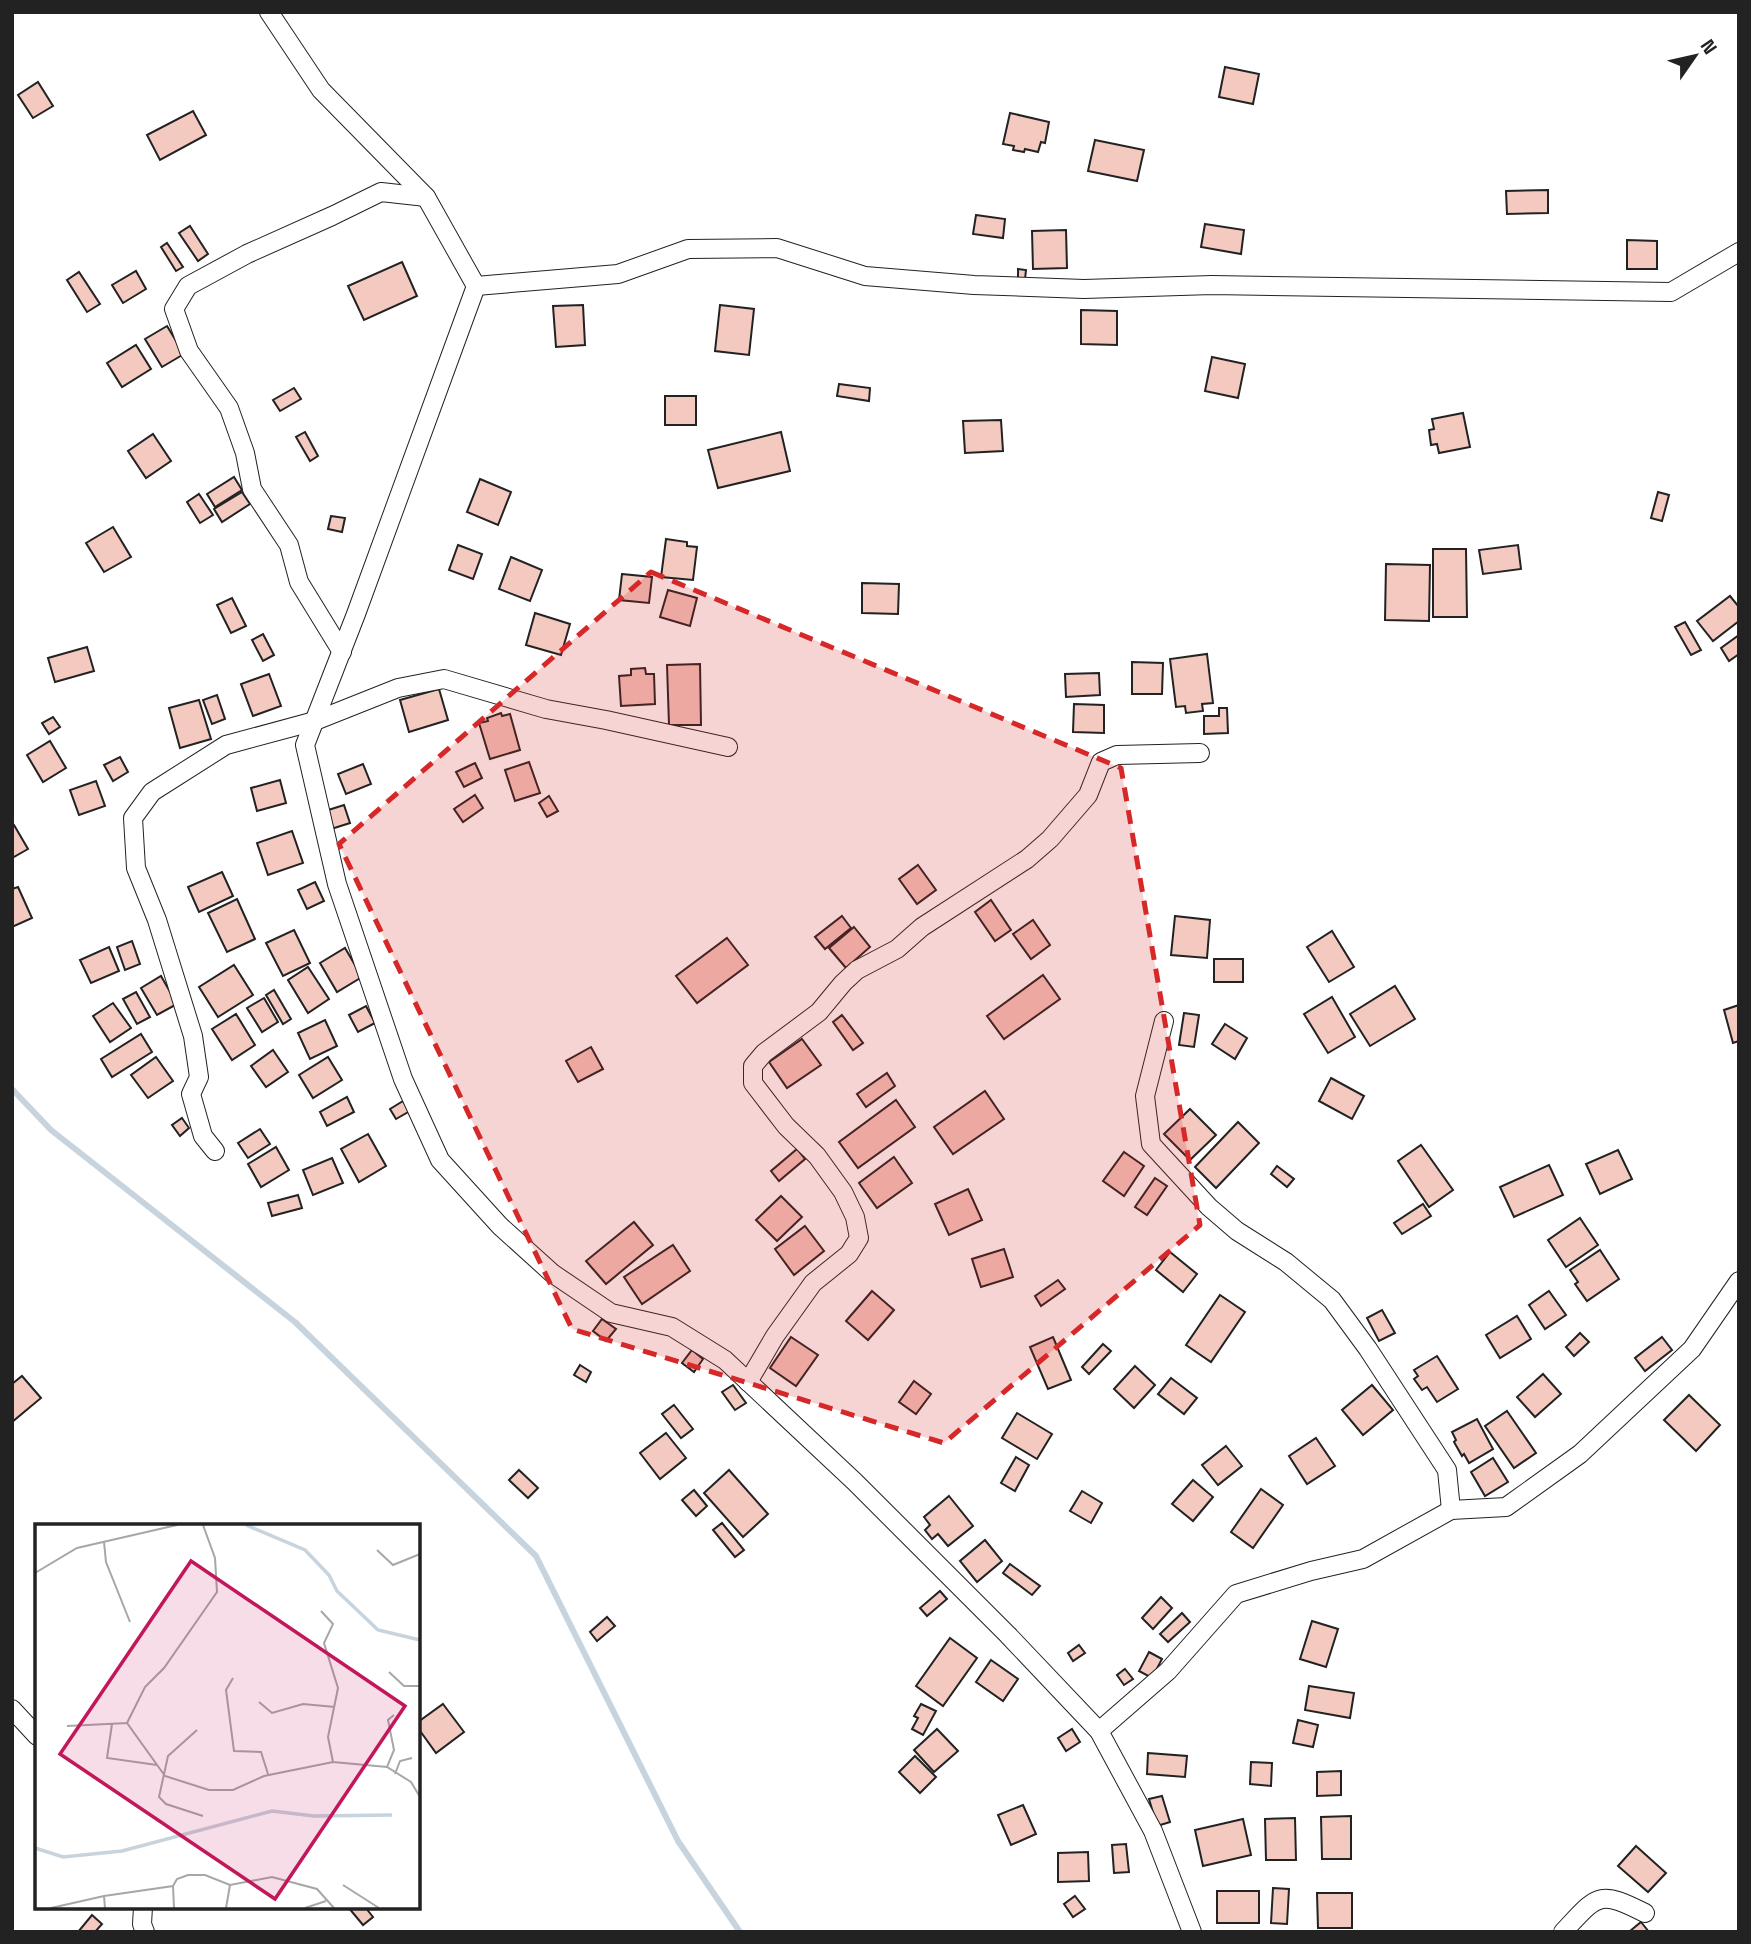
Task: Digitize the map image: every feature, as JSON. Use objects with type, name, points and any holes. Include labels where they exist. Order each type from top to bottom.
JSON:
[{"type":"street","points":[[269,12],[321,90],[426,197],[476,286],[305,746],[337,884],[403,1079],[440,1160],[500,1226],[552,1273],[611,1313],[672,1327],[725,1360],[855,1482],[1008,1635],[1099,1731],[1153,1831],[1192,1932]]},
{"type":"street","points":[[342,652],[299,582],[289,545],[252,489],[244,453],[229,408],[188,351],[174,309],[188,286],[247,254],[381,192],[426,197]]},
{"type":"street","points":[[476,286],[618,274],[688,249],[777,248],[865,276],[974,285],[1084,289],[1212,285],[1671,292],[1739,252]]},
{"type":"street","points":[[215,1151],[203,1136],[191,1094],[199,1077],[193,1036],[157,920],[136,868],[133,818],[152,792],[226,745],[315,721],[398,688],[444,679],[545,709],[728,747]]},
{"type":"street","points":[[748,1382],[775,1336],[813,1283],[849,1254],[859,1238],[855,1217],[842,1192],[817,1156],[786,1126],[753,1083],[752,1066],[764,1053],[819,1012],[857,970],[897,949],[922,927],[1027,859],[1051,839],[1088,795],[1101,762],[1117,755],[1200,753]]},
{"type":"street","points":[[1164,1021],[1145,1096],[1151,1144],[1209,1207],[1237,1231],[1286,1262],[1332,1300],[1368,1349],[1447,1470],[1451,1510]]},
{"type":"street","points":[[1099,1731],[1168,1671],[1236,1594],[1311,1571],[1363,1559],[1451,1510],[1506,1507],[1580,1454],[1692,1349],[1739,1281]]},
{"type":"street","points":[[12,1710],[35,1733]]},
{"type":"street","points":[[1563,1932],[1593,1901],[1606,1896],[1646,1913]]},
{"type":"street","points":[[143,1909],[142,1924],[145,1932]]},
{"type":"highlighted area","points":[[651,572],[1121,768],[1200,1225],[944,1443],[572,1329],[339,844]]},
{"type":"building","points":[[1225,67],[1259,74],[1253,104],[1219,97]]},
{"type":"building","points":[[38,82],[53,106],[33,118],[18,95]]},
{"type":"building","points":[[193,111],[206,135],[160,160],[147,135]]},
{"type":"building","points":[[1010,113],[1049,122],[1045,143],[1041,142],[1038,152],[1013,150],[1014,146],[1003,144]]},
{"type":"building","points":[[1095,140],[1144,150],[1137,181],[1088,171]]},
{"type":"building","points":[[1548,190],[1548,213],[1507,214],[1506,191]]},
{"type":"building","points":[[976,215],[1005,219],[1003,238],[973,234]]},
{"type":"building","points":[[1205,224],[1244,230],[1241,254],[1201,247]]},
{"type":"building","points":[[190,226],[208,254],[198,261],[179,233]]},
{"type":"building","points":[[1066,230],[1067,268],[1033,269],[1032,231]]},
{"type":"building","points":[[1627,240],[1657,241],[1657,269],[1627,269]]},
{"type":"building","points":[[167,243],[183,267],[176,271],[161,247]]},
{"type":"building","points":[[402,262],[417,296],[364,320],[348,286]]},
{"type":"building","points":[[1018,269],[1026,270],[1025,279],[1018,279]]},
{"type":"building","points":[[136,271],[146,289],[123,303],[112,285]]},
{"type":"building","points":[[79,272],[100,304],[87,312],[67,280]]},
{"type":"building","points":[[583,305],[585,345],[556,347],[553,306]]},
{"type":"building","points":[[720,305],[754,309],[749,355],[715,351]]},
{"type":"building","points":[[1081,310],[1117,311],[1117,345],[1081,344]]},
{"type":"building","points":[[167,326],[184,354],[162,367],[145,339]]},
{"type":"building","points":[[136,345],[151,369],[122,387],[107,363]]},
{"type":"building","points":[[1212,357],[1245,364],[1238,398],[1205,391]]},
{"type":"building","points":[[839,384],[870,388],[869,401],[837,396]]},
{"type":"building","points":[[294,388],[301,399],[280,411],[273,400]]},
{"type":"building","points":[[665,396],[696,396],[696,425],[665,425]]},
{"type":"building","points":[[1463,413],[1470,447],[1439,453],[1437,444],[1431,445],[1429,430],[1434,429],[1432,419]]},
{"type":"building","points":[[1001,420],[1003,451],[965,453],[963,421]]},
{"type":"building","points":[[305,432],[318,456],[310,461],[296,437]]},
{"type":"building","points":[[781,432],[790,471],[718,488],[708,450]]},
{"type":"building","points":[[153,434],[171,461],[146,478],[128,451]]},
{"type":"building","points":[[234,477],[242,490],[215,507],[207,494]]},
{"type":"building","points":[[480,479],[511,492],[498,525],[467,512]]},
{"type":"building","points":[[242,492],[250,504],[222,522],[214,509]]},
{"type":"building","points":[[1658,492],[1669,495],[1662,521],[1651,518]]},
{"type":"building","points":[[199,494],[213,515],[200,523],[187,502]]},
{"type":"building","points":[[331,516],[345,518],[342,532],[328,529]]},
{"type":"building","points":[[113,527],[131,557],[104,572],[86,543]]},
{"type":"building","points":[[666,539],[687,542],[687,546],[697,547],[693,580],[661,577]]},
{"type":"building","points":[[458,545],[482,554],[473,579],[449,570]]},
{"type":"building","points":[[1518,545],[1521,569],[1483,574],[1479,550]]},
{"type":"building","points":[[1433,549],[1466,549],[1467,617],[1433,617]]},
{"type":"building","points":[[511,557],[542,570],[530,601],[499,589]]},
{"type":"building","points":[[1386,564],[1430,565],[1429,621],[1385,620]]},
{"type":"building","points":[[622,574],[652,577],[649,603],[619,600]]},
{"type":"building","points":[[862,583],[899,584],[898,614],[862,613]]},
{"type":"building","points":[[668,590],[697,598],[690,626],[660,617]]},
{"type":"building","points":[[1730,596],[1739,607],[1739,621],[1713,641],[1697,621]]},
{"type":"building","points":[[232,598],[246,626],[231,633],[217,605]]},
{"type":"building","points":[[535,613],[570,624],[561,655],[526,645]]},
{"type":"building","points":[[1685,622],[1701,650],[1691,655],[1675,627]]},
{"type":"building","points":[[263,634],[274,655],[263,661],[252,640]]},
{"type":"building","points":[[1739,635],[1739,654],[1729,661],[1721,648]]},
{"type":"building","points":[[87,647],[94,671],[55,682],[48,658]]},
{"type":"building","points":[[1207,654],[1213,703],[1202,704],[1203,711],[1186,713],[1185,706],[1176,707],[1170,659]]},
{"type":"building","points":[[1132,662],[1163,663],[1162,694],[1132,694]]},
{"type":"building","points":[[700,664],[701,725],[669,725],[667,665]]},
{"type":"building","points":[[645,668],[646,674],[654,674],[655,704],[621,706],[619,676],[631,675],[631,669]]},
{"type":"building","points":[[1099,673],[1100,695],[1066,697],[1065,674]]},
{"type":"building","points":[[269,674],[281,706],[253,716],[241,684]]},
{"type":"building","points":[[439,689],[448,720],[409,732],[400,700]]},
{"type":"building","points":[[217,695],[225,719],[212,724],[203,700]]},
{"type":"building","points":[[199,700],[211,739],[180,748],[169,708]]},
{"type":"building","points":[[1074,704],[1104,705],[1104,733],[1073,732]]},
{"type":"building","points":[[1219,708],[1227,708],[1228,733],[1204,734],[1204,716],[1219,716]]},
{"type":"building","points":[[501,713],[502,716],[510,714],[520,750],[490,759],[479,723]]},
{"type":"building","points":[[53,717],[60,727],[49,734],[42,723]]},
{"type":"building","points":[[50,741],[66,768],[43,782],[27,755]]},
{"type":"building","points":[[120,757],[128,772],[113,781],[104,765]]},
{"type":"building","points":[[529,762],[540,793],[515,801],[505,770]]},
{"type":"building","points":[[475,763],[482,778],[464,787],[456,772]]},
{"type":"building","points":[[363,764],[371,784],[346,794],[338,774]]},
{"type":"building","points":[[280,780],[286,803],[257,811],[251,788]]},
{"type":"building","points":[[96,781],[105,806],[79,815],[70,790]]},
{"type":"building","points":[[475,795],[483,808],[463,822],[454,809]]},
{"type":"building","points":[[549,796],[558,811],[547,817],[539,803]]},
{"type":"building","points":[[344,805],[350,823],[328,830],[322,812]]},
{"type":"building","points":[[14,825],[28,849],[12,858],[12,826]]},
{"type":"building","points":[[292,831],[303,863],[268,875],[257,843]]},
{"type":"building","points":[[918,865],[936,890],[917,904],[899,879]]},
{"type":"building","points":[[222,872],[233,896],[199,912],[188,887]]},
{"type":"building","points":[[315,882],[324,901],[307,909],[298,890]]},
{"type":"building","points":[[18,887],[32,918],[12,927],[12,889]]},
{"type":"building","points":[[237,899],[255,939],[227,952],[208,913]]},
{"type":"building","points":[[991,900],[1011,930],[995,941],[975,912]]},
{"type":"building","points":[[842,916],[851,928],[825,949],[815,937]]},
{"type":"building","points":[[1175,916],[1210,920],[1207,958],[1171,955]]},
{"type":"building","points":[[1033,920],[1050,945],[1031,959],[1013,934]]},
{"type":"building","points":[[854,927],[870,947],[846,968],[829,948]]},
{"type":"building","points":[[294,930],[310,963],[283,976],[266,943]]},
{"type":"building","points":[[1332,931],[1354,967],[1329,982],[1307,947]]},
{"type":"building","points":[[727,938],[748,965],[697,1003],[676,976]]},
{"type":"building","points":[[132,941],[140,964],[125,970],[117,947]]},
{"type":"building","points":[[109,947],[119,971],[91,983],[80,960]]},
{"type":"building","points":[[345,948],[362,977],[337,992],[320,963]]},
{"type":"building","points":[[1214,959],[1243,959],[1243,982],[1214,982]]},
{"type":"building","points":[[234,965],[253,995],[218,1017],[199,987]]},
{"type":"building","points":[[308,967],[329,999],[308,1013],[288,980]]},
{"type":"building","points":[[1043,975],[1060,999],[1004,1039],[987,1016]]},
{"type":"building","points":[[161,976],[177,1004],[157,1015],[141,988]]},
{"type":"building","points":[[1395,986],[1415,1019],[1370,1046],[1350,1014]]},
{"type":"building","points":[[274,990],[291,1019],[283,1024],[266,995]]},
{"type":"building","points":[[136,992],[150,1017],[137,1024],[123,999]]},
{"type":"building","points":[[1332,997],[1355,1037],[1328,1053],[1304,1014]]},
{"type":"building","points":[[264,998],[278,1022],[262,1032],[247,1008]]},
{"type":"building","points":[[113,1003],[131,1028],[110,1042],[93,1016]]},
{"type":"building","points":[[1739,1005],[1739,1041],[1733,1043],[1724,1010]]},
{"type":"building","points":[[366,1006],[375,1023],[358,1032],[349,1015]]},
{"type":"building","points":[[1184,1013],[1199,1015],[1194,1047],[1179,1045]]},
{"type":"building","points":[[236,1014],[255,1045],[232,1060],[212,1029]]},
{"type":"building","points":[[842,1015],[863,1043],[853,1050],[833,1022]]},
{"type":"building","points":[[325,1020],[337,1046],[310,1059],[298,1033]]},
{"type":"building","points":[[1225,1024],[1247,1038],[1235,1059],[1212,1044]]},
{"type":"building","points":[[141,1034],[152,1052],[112,1077],[101,1059]]},
{"type":"building","points":[[802,1039],[821,1065],[787,1088],[769,1062]]},
{"type":"building","points":[[591,1047],[603,1069],[578,1082],[566,1061]]},
{"type":"building","points":[[273,1050],[288,1072],[266,1087],[251,1066]]},
{"type":"building","points":[[156,1057],[173,1081],[148,1098],[131,1075]]},
{"type":"building","points":[[328,1057],[342,1080],[313,1098],[299,1075]]},
{"type":"building","points":[[887,1073],[895,1086],[866,1107],[857,1094]]},
{"type":"building","points":[[1331,1078],[1364,1096],[1352,1119],[1319,1101]]},
{"type":"building","points":[[985,1091],[1004,1119],[953,1154],[934,1127]]},
{"type":"building","points":[[347,1097],[354,1112],[327,1126],[320,1112]]},
{"type":"building","points":[[896,1100],[915,1127],[858,1168],[839,1142]]},
{"type":"building","points":[[403,1101],[410,1111],[396,1119],[390,1109]]},
{"type":"building","points":[[1190,1109],[1216,1135],[1190,1160],[1164,1134]]},
{"type":"building","points":[[182,1118],[189,1128],[180,1136],[172,1125]]},
{"type":"building","points":[[1238,1122],[1259,1143],[1216,1188],[1195,1167]]},
{"type":"building","points":[[260,1129],[270,1144],[248,1158],[238,1143]]},
{"type":"building","points":[[368,1134],[386,1166],[359,1182],[341,1149]]},
{"type":"building","points":[[1421,1145],[1453,1190],[1429,1207],[1398,1161]]},
{"type":"building","points":[[276,1147],[289,1170],[261,1187],[248,1164]]},
{"type":"building","points":[[797,1149],[805,1159],[779,1181],[771,1171]]},
{"type":"building","points":[[1618,1150],[1632,1179],[1600,1194],[1586,1164]]},
{"type":"building","points":[[1124,1152],[1144,1166],[1124,1196],[1103,1181]]},
{"type":"building","points":[[894,1157],[912,1183],[877,1208],[859,1183]]},
{"type":"building","points":[[332,1158],[343,1183],[313,1195],[303,1170]]},
{"type":"building","points":[[1549,1165],[1563,1195],[1514,1217],[1500,1187]]},
{"type":"building","points":[[1277,1166],[1294,1179],[1287,1187],[1271,1174]]},
{"type":"building","points":[[1155,1178],[1167,1186],[1147,1215],[1135,1207]]},
{"type":"building","points":[[968,1189],[982,1220],[949,1235],[935,1204]]},
{"type":"building","points":[[298,1195],[302,1208],[272,1216],[268,1203]]},
{"type":"building","points":[[781,1196],[802,1217],[777,1241],[756,1220]]},
{"type":"building","points":[[1423,1204],[1431,1216],[1402,1234],[1394,1223]]},
{"type":"building","points":[[1580,1218],[1598,1245],[1566,1267],[1548,1240]]},
{"type":"building","points":[[634,1222],[653,1245],[606,1284],[586,1261]]},
{"type":"building","points":[[805,1226],[824,1251],[794,1275],[775,1249]]},
{"type":"building","points":[[673,1245],[690,1271],[642,1304],[624,1277]]},
{"type":"building","points":[[1004,1249],[1013,1277],[981,1287],[972,1259]]},
{"type":"building","points":[[1600,1250],[1619,1279],[1587,1301],[1575,1284],[1578,1282],[1570,1270]]},
{"type":"building","points":[[1170,1252],[1197,1274],[1183,1292],[1156,1270]]},
{"type":"building","points":[[1058,1280],[1065,1289],[1041,1306],[1035,1296]]},
{"type":"building","points":[[872,1291],[894,1310],[868,1340],[846,1321]]},
{"type":"building","points":[[1549,1291],[1566,1315],[1545,1329],[1529,1305]]},
{"type":"building","points":[[1220,1295],[1245,1312],[1211,1362],[1186,1345]]},
{"type":"building","points":[[1382,1310],[1395,1333],[1379,1341],[1367,1318]]},
{"type":"building","points":[[1517,1316],[1531,1339],[1500,1358],[1486,1335]]},
{"type":"building","points":[[602,1319],[616,1329],[606,1341],[593,1331]]},
{"type":"building","points":[[1580,1333],[1589,1342],[1574,1356],[1566,1347]]},
{"type":"building","points":[[791,1337],[818,1355],[796,1386],[770,1368]]},
{"type":"building","points":[[1053,1337],[1071,1380],[1048,1389],[1030,1347]]},
{"type":"building","points":[[1662,1337],[1672,1350],[1645,1371],[1635,1358]]},
{"type":"building","points":[[1103,1344],[1111,1351],[1089,1374],[1082,1367]]},
{"type":"building","points":[[692,1350],[703,1359],[694,1372],[682,1363]]},
{"type":"building","points":[[1437,1356],[1458,1389],[1437,1402],[1427,1387],[1422,1390],[1414,1379],[1418,1376],[1414,1370]]},
{"type":"building","points":[[580,1365],[591,1372],[586,1382],[574,1375]]},
{"type":"building","points":[[1135,1366],[1155,1385],[1134,1408],[1114,1389]]},
{"type":"building","points":[[1543,1374],[1561,1394],[1535,1417],[1517,1397]]},
{"type":"building","points":[[22,1376],[41,1398],[12,1422],[12,1384]]},
{"type":"building","points":[[1171,1378],[1197,1398],[1184,1414],[1158,1394]]},
{"type":"building","points":[[914,1381],[931,1394],[916,1414],[899,1402]]},
{"type":"building","points":[[733,1385],[746,1403],[735,1410],[722,1392]]},
{"type":"building","points":[[1372,1385],[1393,1410],[1363,1435],[1342,1410]]},
{"type":"building","points":[[1689,1395],[1720,1425],[1696,1451],[1664,1420]]},
{"type":"building","points":[[674,1405],[693,1429],[681,1438],[662,1414]]},
{"type":"building","points":[[1507,1411],[1536,1453],[1514,1468],[1485,1426]]},
{"type":"building","points":[[1017,1413],[1052,1434],[1037,1459],[1002,1438]]},
{"type":"building","points":[[1477,1419],[1493,1449],[1469,1463],[1454,1442],[1456,1440],[1452,1432]]},
{"type":"building","points":[[666,1433],[686,1458],[660,1479],[640,1453]]},
{"type":"building","points":[[1316,1438],[1335,1466],[1307,1484],[1289,1456]]},
{"type":"building","points":[[1226,1446],[1242,1466],[1218,1485],[1202,1465]]},
{"type":"building","points":[[1016,1457],[1029,1465],[1015,1491],[1001,1483]]},
{"type":"building","points":[[1493,1458],[1508,1482],[1485,1496],[1471,1472]]},
{"type":"building","points":[[519,1470],[538,1488],[528,1498],[509,1480]]},
{"type":"building","points":[[729,1470],[768,1514],[743,1537],[704,1493]]},
{"type":"building","points":[[1193,1480],[1213,1497],[1193,1521],[1172,1504]]},
{"type":"building","points":[[1261,1489],[1283,1505],[1253,1548],[1231,1532]]},
{"type":"building","points":[[694,1490],[707,1506],[696,1516],[682,1500]]},
{"type":"building","points":[[1082,1491],[1102,1503],[1091,1523],[1070,1511]]},
{"type":"building","points":[[949,1496],[973,1526],[948,1546],[938,1534],[932,1539],[925,1530],[930,1525],[924,1517]]},
{"type":"building","points":[[722,1523],[744,1550],[735,1557],[713,1530]]},
{"type":"building","points":[[985,1540],[1002,1561],[977,1582],[960,1561]]},
{"type":"building","points":[[1010,1564],[1040,1586],[1032,1595],[1003,1573]]},
{"type":"building","points":[[940,1591],[947,1599],[927,1616],[920,1608]]},
{"type":"building","points":[[1161,1597],[1172,1608],[1153,1629],[1142,1618]]},
{"type":"building","points":[[1182,1613],[1190,1622],[1168,1642],[1160,1634]]},
{"type":"building","points":[[607,1617],[615,1626],[597,1641],[590,1632]]},
{"type":"building","points":[[1312,1621],[1338,1629],[1326,1667],[1300,1659]]},
{"type":"building","points":[[950,1638],[977,1658],[943,1706],[916,1686]]},
{"type":"building","points":[[1079,1645],[1085,1653],[1073,1661],[1068,1653]]},
{"type":"building","points":[[1149,1652],[1162,1659],[1152,1678],[1139,1671]]},
{"type":"building","points":[[991,1660],[1018,1679],[1003,1701],[976,1682]]},
{"type":"building","points":[[1125,1669],[1133,1679],[1124,1685],[1117,1675]]},
{"type":"building","points":[[1309,1686],[1354,1693],[1350,1718],[1305,1710]]},
{"type":"building","points":[[443,1704],[464,1732],[436,1753],[420,1731],[420,1721]]},
{"type":"building","points":[[921,1704],[936,1711],[923,1735],[912,1729],[918,1718],[914,1716]]},
{"type":"building","points":[[1298,1720],[1318,1725],[1313,1747],[1293,1743]]},
{"type":"building","points":[[937,1729],[958,1751],[934,1772],[914,1750]]},
{"type":"building","points":[[1072,1729],[1080,1742],[1066,1751],[1058,1738]]},
{"type":"building","points":[[1148,1753],[1187,1756],[1185,1777],[1147,1774]]},
{"type":"building","points":[[915,1756],[936,1777],[920,1793],[899,1772]]},
{"type":"building","points":[[1251,1762],[1272,1763],[1271,1786],[1250,1784]]},
{"type":"building","points":[[1341,1771],[1341,1795],[1317,1796],[1317,1772]]},
{"type":"building","points":[[1162,1796],[1170,1822],[1157,1826],[1149,1799]]},
{"type":"building","points":[[1023,1805],[1036,1834],[1011,1845],[998,1815]]},
{"type":"building","points":[[1351,1816],[1351,1859],[1322,1859],[1321,1817]]},
{"type":"building","points":[[1295,1818],[1296,1860],[1266,1860],[1265,1819]]},
{"type":"building","points":[[1243,1819],[1251,1855],[1203,1866],[1195,1830]]},
{"type":"building","points":[[1126,1844],[1129,1872],[1114,1873],[1112,1845]]},
{"type":"building","points":[[1636,1846],[1666,1873],[1648,1892],[1618,1866]]},
{"type":"building","points":[[1088,1852],[1089,1881],[1058,1882],[1058,1853]]},
{"type":"building","points":[[1273,1888],[1289,1889],[1287,1924],[1271,1923]]},
{"type":"building","points":[[1217,1891],[1259,1891],[1259,1923],[1217,1923]]},
{"type":"building","points":[[1317,1893],[1352,1893],[1352,1928],[1318,1928]]},
{"type":"building","points":[[1075,1896],[1085,1909],[1073,1917],[1064,1904]]},
{"type":"building","points":[[350,1909],[367,1909],[373,1917],[363,1925]]},
{"type":"building","points":[[92,1915],[102,1924],[95,1932],[78,1932]]},
{"type":"building","points":[[1641,1922],[1649,1932],[1630,1931]]},
{"type":"waterway","points":[[12,1089],[51,1130],[295,1322],[536,1556],[678,1841],[740,1932]]}]
